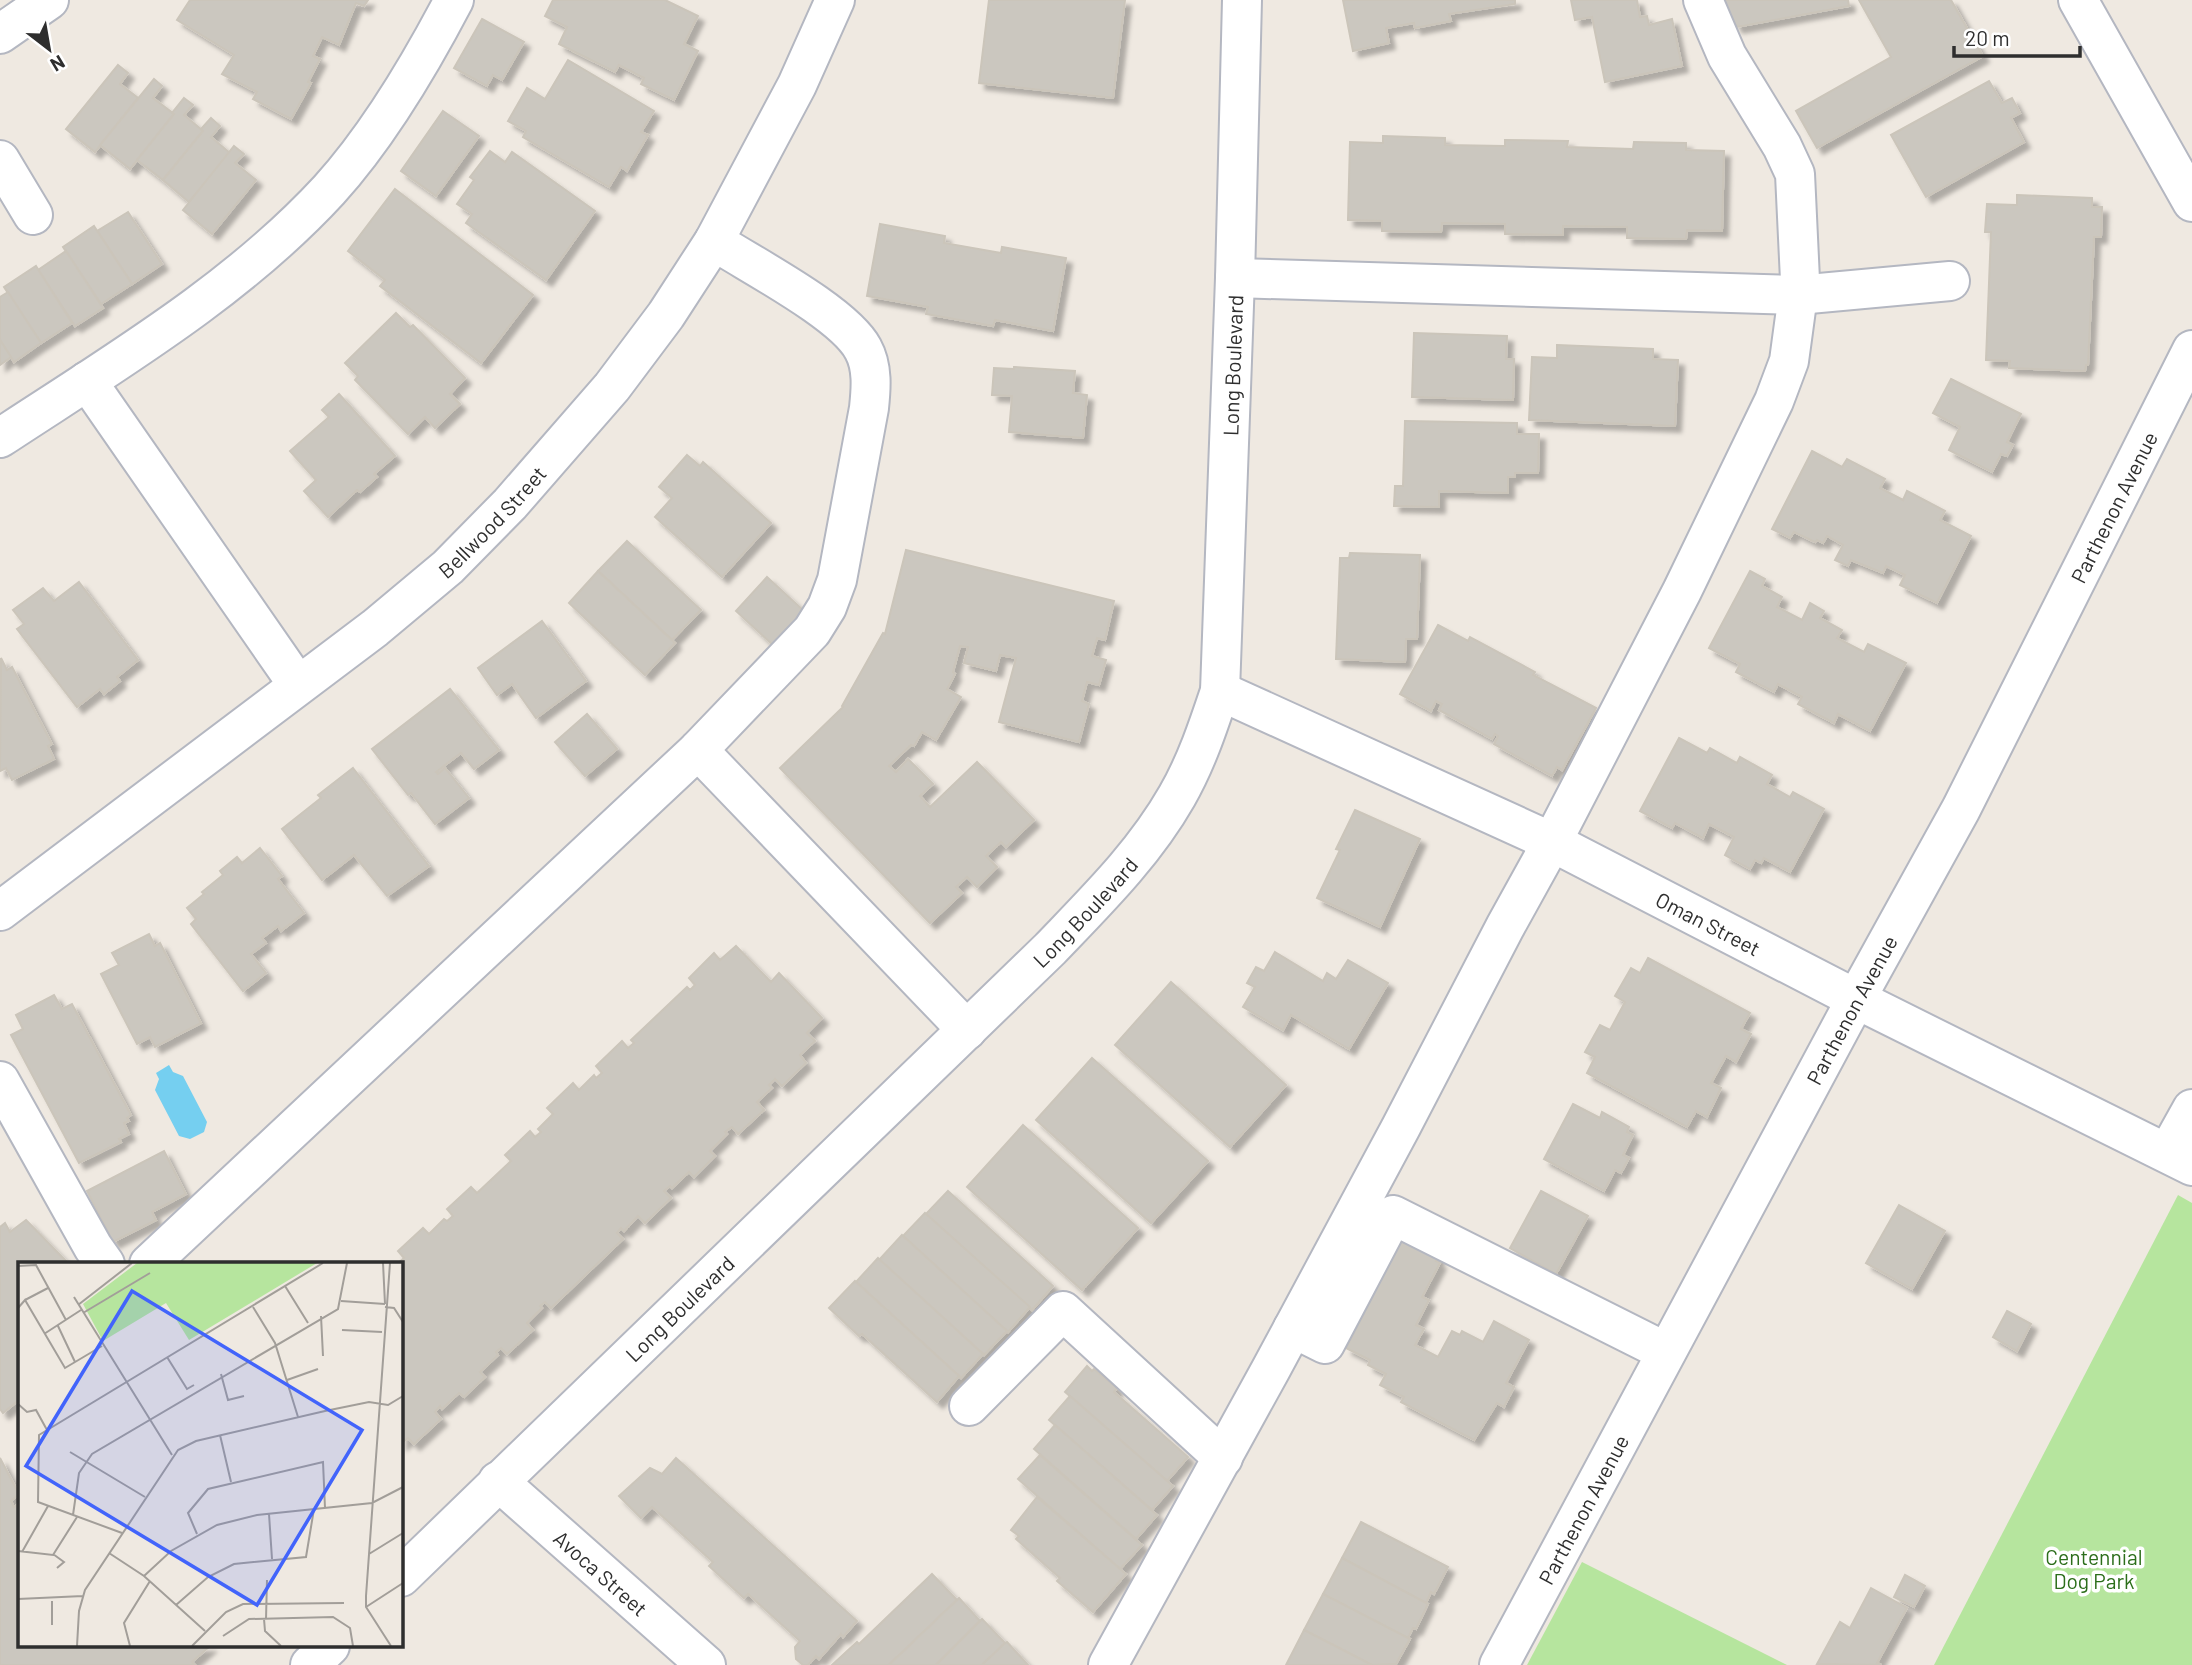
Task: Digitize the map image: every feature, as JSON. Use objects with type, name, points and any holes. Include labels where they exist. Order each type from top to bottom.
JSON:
[{"type":"street","points":[[0,34],[49,0]]},
{"type":"street","points":[[0,438],[172,324],[262,253],[329,189],[397,97],[433,41],[454,0]]},
{"type":"street","name":"Bellwood Street","points":[[2,903],[375,628],[448,566],[510,504],[612,387],[666,315],[714,241],[797,85],[835,0]]},
{"type":"street","name":"Long Boulevard","points":[[402,1576],[967,1030],[1114,883],[1148,840],[1177,796],[1202,746],[1220,691],[1242,0]]},
{"type":"street","points":[[1108,1665],[1223,1458],[1552,842],[1682,591],[1774,401],[1792,350],[1798,295],[1800,258],[1795,174],[1782,146],[1727,56],[1703,0]]},
{"type":"street","points":[[2078,0],[2192,202]]},
{"type":"street","points":[[0,160],[33,215]]},
{"type":"street","points":[[151,1262],[698,750],[812,631],[827,607],[837,580],[855,495],[872,387],[864,351],[854,336],[829,313],[714,241]]},
{"type":"street","points":[[1235,278],[1798,295],[1950,281]]},
{"type":"street","name":"Parthenon Avenue","points":[[1499,1665],[1856,999],[1961,809],[2192,350]]},
{"type":"street","points":[[86,381],[298,685]]},
{"type":"street","name":"Oman Street","points":[[1220,691],[1552,842],[1856,999],[2180,1159]]},
{"type":"street","points":[[698,750],[967,1030]]},
{"type":"street","points":[[0,1080],[86,1236],[105,1262]]},
{"type":"street","points":[[2180,1159],[2192,1109]]},
{"type":"street","points":[[1293,1328],[1325,1344],[1393,1215],[1666,1352]]},
{"type":"street","points":[[969,1406],[1063,1311],[1223,1458]]},
{"type":"street","name":"Avoca Street","points":[[498,1481],[706,1665]]},
{"type":"street","points":[[310,1665],[328,1648]]},
{"type":"green space","name":"Centennial Dog Park","points":[[2178,1195],[2192,1203],[2192,1665],[1934,1665]]},
{"type":"green space","points":[[1582,1562],[1787,1665],[1527,1665]]},
{"type":"water","points":[[169,1065],[173,1072],[183,1076],[207,1122],[204,1132],[190,1139],[179,1136],[155,1090],[159,1079],[156,1073]]},
{"type":"building","points":[[190,0],[368,0],[364,6],[356,3],[339,45],[322,37],[313,56],[320,59],[308,82],[311,83],[291,119],[253,99],[257,92],[222,74],[234,55],[177,20]]},
{"type":"building","points":[[553,0],[665,0],[698,16],[684,44],[698,51],[674,100],[641,84],[644,78],[619,65],[615,72],[559,44],[567,27],[545,16]]},
{"type":"building","points":[[989,0],[1125,0],[1113,98],[979,83]]},
{"type":"building","points":[[1343,0],[1515,0],[1515,4],[1449,14],[1451,21],[1415,28],[1414,23],[1386,28],[1389,43],[1353,51]]},
{"type":"building","points":[[1571,0],[1637,0],[1640,17],[1647,16],[1649,25],[1672,19],[1682,66],[1605,82],[1592,17],[1575,20]]},
{"type":"building","points":[[1725,0],[1848,0],[1849,6],[1737,27]]},
{"type":"building","points":[[1859,0],[1951,0],[1983,56],[1817,148],[1796,111],[1891,57]]},
{"type":"building","points":[[482,19],[524,42],[502,80],[493,75],[487,86],[454,68]]},
{"type":"building","points":[[568,60],[654,111],[641,132],[648,135],[627,171],[621,167],[609,187],[523,137],[526,131],[508,121],[527,88],[545,99]]},
{"type":"building","points":[[118,65],[128,73],[120,84],[138,98],[95,152],[66,129]]},
{"type":"building","points":[[154,79],[162,86],[153,98],[174,114],[130,169],[100,145]]},
{"type":"building","points":[[1989,81],[2002,103],[2012,98],[2020,113],[2011,118],[2024,142],[1926,197],[1891,135]]},
{"type":"building","points":[[184,98],[193,105],[184,115],[203,131],[163,180],[137,160]]},
{"type":"building","points":[[443,111],[479,136],[436,196],[401,171]]},
{"type":"building","points":[[211,118],[220,126],[211,137],[230,153],[189,202],[163,180]]},
{"type":"building","points":[[1383,136],[1445,138],[1445,145],[1505,146],[1505,140],[1568,141],[1567,147],[1633,149],[1634,142],[1686,143],[1686,150],[1724,151],[1722,231],[1687,230],[1686,239],[1627,238],[1627,227],[1563,226],[1563,235],[1505,234],[1505,224],[1442,223],[1441,232],[1382,231],[1382,221],[1348,220],[1350,142],[1383,143]]},
{"type":"building","points":[[234,146],[244,154],[235,163],[256,180],[212,234],[183,210]]},
{"type":"building","points":[[490,151],[505,162],[512,152],[595,211],[546,280],[466,223],[472,214],[457,204],[474,180],[470,177]]},
{"type":"building","points":[[395,189],[533,295],[481,363],[380,286],[385,280],[348,251]]},
{"type":"building","points":[[2017,195],[2092,198],[2092,207],[2102,207],[2101,237],[2094,237],[2088,365],[2085,371],[2009,368],[2010,361],[1986,360],[1991,232],[1985,232],[1987,204],[2017,205]]},
{"type":"building","points":[[128,212],[162,264],[132,284],[97,231]]},
{"type":"building","points":[[880,224],[945,236],[944,243],[1001,253],[1002,247],[1066,258],[1053,331],[995,320],[993,326],[926,314],[928,307],[867,296]]},
{"type":"building","points":[[94,226],[132,284],[101,304],[63,247]]},
{"type":"building","points":[[66,251],[103,308],[75,326],[38,270]]},
{"type":"building","points":[[36,266],[72,323],[41,343],[4,287]]},
{"type":"building","points":[[8,292],[41,343],[14,362],[0,340],[0,297]]},
{"type":"building","points":[[396,313],[410,327],[413,325],[465,378],[450,394],[460,404],[435,428],[425,417],[408,434],[355,380],[358,376],[345,363]]},
{"type":"building","points":[[1414,333],[1507,336],[1506,359],[1514,359],[1513,400],[1412,397]]},
{"type":"building","points":[[0,340],[11,357],[0,365]]},
{"type":"building","points":[[1557,345],[1653,349],[1653,359],[1678,360],[1675,426],[1529,420],[1532,357],[1557,358]]},
{"type":"building","points":[[994,368],[1075,371],[1073,393],[1087,395],[1083,438],[1009,432],[1012,396],[992,395]]},
{"type":"building","points":[[1951,379],[2021,414],[2007,442],[2013,445],[2007,456],[2001,454],[1992,472],[1949,450],[1960,427],[1933,413]]},
{"type":"building","points":[[339,394],[395,456],[374,474],[377,477],[360,492],[357,490],[328,517],[304,491],[316,480],[290,451],[329,417],[322,410]]},
{"type":"building","points":[[1405,421],[1517,423],[1517,434],[1539,434],[1538,473],[1515,473],[1515,477],[1508,477],[1508,493],[1439,491],[1439,507],[1394,506],[1395,486],[1403,486]]},
{"type":"building","points":[[1812,451],[1842,467],[1847,459],[1885,479],[1880,488],[1903,500],[1907,491],[1945,511],[1940,520],[1971,536],[1937,603],[1900,585],[1905,575],[1886,566],[1883,573],[1851,560],[1848,566],[1835,560],[1843,545],[1827,536],[1823,543],[1817,540],[1815,542],[1794,532],[1790,538],[1772,529]]},
{"type":"building","points":[[687,455],[700,466],[703,462],[771,523],[722,577],[655,517],[672,498],[659,487]]},
{"type":"building","points":[[627,541],[701,610],[672,640],[598,571]]},
{"type":"building","points":[[906,550],[1114,601],[1105,640],[1097,638],[1092,656],[1106,660],[1099,685],[1087,682],[1082,701],[1089,704],[1079,742],[999,722],[1016,658],[1000,655],[996,671],[964,663],[968,647],[960,646],[953,672],[955,674],[947,689],[961,697],[936,740],[922,732],[914,746],[911,745],[889,766],[896,772],[908,759],[933,784],[920,796],[930,807],[977,762],[1034,820],[1006,847],[1001,842],[986,856],[997,867],[977,887],[967,877],[956,887],[962,893],[930,923],[780,768],[843,707],[883,633],[885,634]]},
{"type":"building","points":[[1350,553],[1420,555],[1417,639],[1406,639],[1405,662],[1336,659],[1340,558],[1349,558]]},
{"type":"building","points":[[598,571],[675,643],[645,675],[569,603]]},
{"type":"building","points":[[1750,571],[1765,579],[1762,586],[1782,597],[1777,607],[1802,620],[1810,603],[1824,611],[1820,618],[1842,630],[1837,638],[1864,652],[1868,644],[1906,663],[1870,731],[1838,714],[1834,723],[1798,704],[1802,697],[1778,684],[1774,692],[1736,672],[1740,664],[1709,648]]},
{"type":"building","points":[[767,577],[804,611],[773,645],[736,611]]},
{"type":"building","points":[[79,582],[138,660],[117,677],[120,681],[104,694],[100,689],[77,707],[17,629],[24,624],[13,610],[43,588],[54,601]]},
{"type":"building","points":[[542,621],[586,681],[536,718],[512,684],[497,695],[478,668]]},
{"type":"building","points":[[1438,625],[1468,641],[1470,637],[1535,672],[1533,675],[1596,708],[1562,770],[1557,767],[1552,776],[1494,744],[1498,736],[1495,734],[1492,739],[1439,710],[1442,704],[1436,701],[1431,711],[1400,694]]},
{"type":"building","points":[[1,658],[7,670],[12,667],[52,744],[48,746],[54,759],[12,780],[6,768],[0,771]]},
{"type":"building","points":[[450,689],[499,750],[474,769],[461,753],[436,772],[438,774],[445,768],[469,798],[435,824],[372,749]]},
{"type":"building","points":[[587,714],[617,749],[585,776],[555,742]]},
{"type":"building","points":[[1679,738],[1707,753],[1710,748],[1737,763],[1740,757],[1772,775],[1767,784],[1790,797],[1793,792],[1824,809],[1790,872],[1764,858],[1761,863],[1755,860],[1750,869],[1725,855],[1734,837],[1709,824],[1703,838],[1675,823],[1672,828],[1640,811]]},
{"type":"building","points":[[353,768],[429,866],[387,896],[354,855],[322,880],[282,829],[321,798],[318,795]]},
{"type":"building","points":[[1355,810],[1420,839],[1380,927],[1317,898]]},
{"type":"building","points":[[260,848],[282,876],[278,879],[304,913],[281,931],[278,926],[262,938],[266,943],[251,954],[266,973],[243,991],[191,924],[196,919],[187,908],[223,875],[220,871],[237,857],[242,863]]},
{"type":"building","points":[[149,934],[155,946],[160,943],[201,1023],[155,1047],[150,1037],[137,1044],[101,974],[119,965],[112,953]]},
{"type":"building","points":[[736,946],[771,982],[779,973],[822,1018],[807,1033],[815,1041],[800,1055],[806,1063],[782,1086],[775,1079],[769,1085],[772,1088],[757,1102],[764,1110],[738,1134],[732,1127],[725,1132],[727,1134],[710,1151],[715,1156],[694,1177],[689,1172],[672,1188],[670,1186],[664,1191],[671,1198],[645,1223],[638,1216],[624,1231],[621,1228],[617,1233],[623,1239],[551,1308],[545,1302],[540,1306],[542,1308],[527,1323],[533,1330],[507,1354],[501,1348],[496,1352],[498,1355],[480,1372],[485,1377],[464,1397],[459,1393],[442,1409],[440,1406],[435,1412],[441,1419],[414,1444],[408,1438],[402,1443],[402,1262],[399,1262],[404,1258],[398,1251],[423,1228],[429,1234],[444,1219],[447,1221],[453,1216],[447,1209],[471,1187],[477,1193],[511,1161],[505,1155],[530,1131],[535,1137],[541,1132],[538,1129],[553,1114],[547,1108],[573,1083],[579,1090],[594,1075],[596,1078],[602,1073],[596,1066],[622,1041],[628,1048],[634,1043],[631,1040],[687,987],[690,990],[695,985],[689,978],[714,953],[720,960]]},
{"type":"building","points":[[1275,952],[1323,981],[1327,973],[1336,979],[1348,960],[1388,983],[1349,1049],[1291,1015],[1283,1030],[1243,1007],[1255,987],[1247,983],[1256,967],[1264,971]]},
{"type":"building","points":[[1648,958],[1750,1013],[1741,1029],[1751,1034],[1736,1062],[1726,1056],[1711,1083],[1721,1088],[1707,1117],[1696,1111],[1687,1127],[1587,1073],[1595,1057],[1585,1052],[1600,1025],[1610,1030],[1625,1002],[1615,996],[1631,968],[1640,973]]},
{"type":"building","points":[[1171,982],[1286,1085],[1230,1147],[1115,1045]]},
{"type":"building","points":[[54,995],[62,1009],[72,1004],[131,1115],[127,1118],[129,1121],[124,1123],[129,1134],[119,1139],[121,1142],[79,1163],[11,1035],[23,1029],[16,1015]]},
{"type":"building","points":[[1092,1058],[1208,1161],[1151,1223],[1036,1120]]},
{"type":"building","points":[[1573,1104],[1600,1118],[1602,1112],[1629,1127],[1627,1132],[1633,1135],[1623,1155],[1629,1158],[1621,1173],[1615,1170],[1604,1191],[1544,1159]]},
{"type":"building","points":[[1023,1125],[1138,1228],[1082,1290],[967,1187]]},
{"type":"building","points":[[164,1151],[186,1194],[152,1212],[156,1220],[113,1242],[87,1191]]},
{"type":"building","points":[[948,1191],[1053,1286],[1032,1310],[926,1214]]},
{"type":"building","points":[[1541,1191],[1588,1216],[1556,1274],[1510,1248]]},
{"type":"building","points":[[1899,1205],[1945,1231],[1912,1289],[1866,1263]]},
{"type":"building","points":[[925,1213],[1030,1307],[1008,1332],[903,1236]]},
{"type":"building","points":[[26,1220],[67,1262],[18,1262],[18,1401],[3,1413],[0,1409],[0,1227],[5,1223],[10,1232]]},
{"type":"building","points":[[902,1235],[1007,1331],[984,1355],[879,1260]]},
{"type":"building","points":[[1395,1236],[1441,1251],[1436,1261],[1440,1263],[1422,1297],[1429,1300],[1416,1325],[1424,1329],[1415,1345],[1438,1357],[1452,1331],[1460,1335],[1462,1331],[1483,1342],[1494,1321],[1529,1340],[1506,1383],[1514,1387],[1504,1407],[1497,1403],[1474,1440],[1401,1402],[1404,1397],[1380,1385],[1386,1374],[1368,1365],[1370,1360],[1346,1348],[1372,1298],[1365,1294]]},
{"type":"building","points":[[878,1258],[983,1354],[961,1378],[856,1282]]},
{"type":"building","points":[[855,1281],[959,1376],[937,1402],[829,1308]]},
{"type":"building","points":[[2007,1311],[2031,1324],[2017,1351],[1993,1337]]},
{"type":"building","points":[[1087,1366],[1117,1388],[1114,1392],[1188,1457],[1167,1481],[1065,1392]]},
{"type":"building","points":[[1070,1396],[1173,1486],[1152,1510],[1049,1420]]},
{"type":"building","points":[[1055,1425],[1157,1515],[1136,1539],[1034,1449]]},
{"type":"building","points":[[1040,1455],[1142,1545],[1120,1569],[1018,1479]]},
{"type":"building","points":[[0,1458],[18,1492],[11,1501],[14,1507],[18,1504],[18,1648],[208,1648],[192,1662],[195,1665],[0,1665]]},
{"type":"building","points":[[676,1458],[857,1621],[843,1637],[841,1634],[819,1659],[816,1656],[808,1665],[803,1665],[796,1659],[795,1647],[800,1641],[748,1594],[744,1598],[709,1566],[713,1562],[652,1507],[641,1518],[619,1496],[650,1468],[662,1474]]},
{"type":"building","points":[[1037,1497],[1126,1574],[1093,1612],[1057,1581],[1060,1578],[1016,1539],[1019,1536],[1011,1530]]},
{"type":"building","points":[[1361,1522],[1448,1567],[1434,1594],[1431,1592],[1426,1603],[1342,1558]]},
{"type":"building","points":[[1342,1558],[1428,1604],[1416,1629],[1413,1628],[1408,1638],[1323,1594]]},
{"type":"building","points":[[932,1574],[957,1600],[889,1665],[832,1665],[857,1642],[859,1644]]},
{"type":"building","points":[[1905,1575],[1925,1586],[1914,1607],[1894,1597]]},
{"type":"building","points":[[1871,1588],[1907,1608],[1877,1663],[1881,1665],[1817,1664],[1840,1622],[1850,1628]]},
{"type":"building","points":[[1323,1594],[1410,1639],[1396,1664],[1372,1665],[1304,1630]]},
{"type":"building","points":[[959,1598],[980,1621],[936,1665],[889,1665]]},
{"type":"building","points":[[982,1619],[1005,1643],[982,1665],[936,1665]]},
{"type":"building","points":[[1304,1630],[1372,1665],[1286,1665]]},
{"type":"building","points":[[1007,1642],[1028,1665],[982,1665],[1005,1643]]}]
